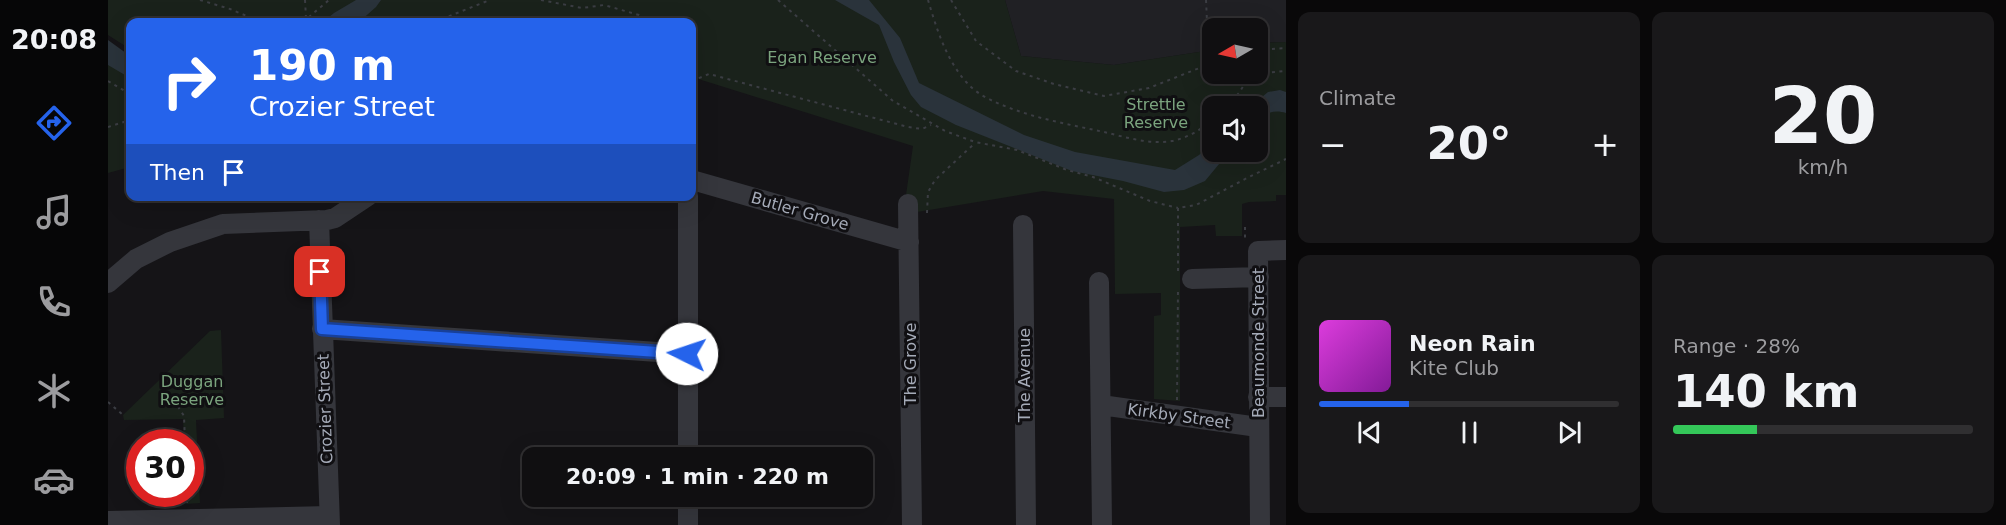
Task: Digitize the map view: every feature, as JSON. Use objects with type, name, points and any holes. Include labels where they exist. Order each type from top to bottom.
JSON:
[{"type":"street","name":"Butler Grove","points":[[696,181],[909,242]]},
{"type":"street","points":[[108,283],[136,259],[170,242],[223,224],[335,218],[360,201]]},
{"type":"street","points":[[688,201],[688,447]]},
{"type":"street","name":"The Grove","points":[[908,204],[912,525]]},
{"type":"street","name":"Crozier Street","points":[[319,220],[329,520]]},
{"type":"street","name":"The Avenue","points":[[1023,225],[1026,525]]},
{"type":"street","name":"Beaumonde Street","points":[[1260,525],[1258,251],[1286,250]]},
{"type":"street","points":[[1192,279],[1259,277]]},
{"type":"street","points":[[1099,282],[1102,525]]},
{"type":"street","points":[[322,329],[687,354]]},
{"type":"street","points":[[1258,397],[1286,397]]},
{"type":"street","name":"Kirkby Street","points":[[1101,405],[1258,427]]},
{"type":"street","points":[[688,507],[688,525]]},
{"type":"street","points":[[108,521],[329,520]]},
{"type":"path","points":[[200,0],[251,18]]},
{"type":"path","points":[[305,0],[306,18]]},
{"type":"path","points":[[308,18],[329,0]]},
{"type":"path","points":[[443,18],[490,0]]},
{"type":"path","points":[[541,0],[582,8],[604,5],[643,18]]},
{"type":"path","points":[[778,0],[893,101],[933,124],[958,137],[1007,147],[1067,170],[1093,177],[1150,201],[1178,208]]},
{"type":"path","points":[[928,0],[942,43],[955,66],[971,87],[992,101],[1061,122],[1140,140],[1172,141],[1202,129]]},
{"type":"path","points":[[951,0],[976,41],[1016,71],[1054,84],[1104,96],[1149,88],[1202,67]]},
{"type":"path","points":[[1206,0],[1207,18]]},
{"type":"path","points":[[1268,49],[1286,48]]},
{"type":"path","points":[[1236,96],[1247,80],[1264,73],[1286,72]]},
{"type":"path","points":[[696,79],[709,74],[908,127],[922,129],[933,124]]},
{"type":"path","points":[[108,81],[126,92]]},
{"type":"path","points":[[108,128],[126,121]]},
{"type":"path","points":[[927,213],[928,192],[935,180],[975,142]]},
{"type":"path","points":[[174,400],[184,416],[184,429]]},
{"type":"path","points":[[108,402],[123,415]]},
{"type":"shaded area","points":[[356,0],[381,0],[364,18],[328,18]]},
{"type":"shaded area","points":[[835,0],[869,0],[900,38],[919,83],[1024,135],[1075,152],[1175,170],[1202,152],[1202,162],[1221,162],[1205,181],[1184,190],[1164,192],[1072,171],[956,125],[921,107],[911,95],[879,25]]},
{"type":"shaded area","points":[[1005,0],[1286,0],[1286,42],[1268,43],[1268,18],[1202,18],[1202,52],[1114,65],[1021,56]]},
{"type":"shaded area","points":[[108,40],[126,53],[126,76],[108,65]]},
{"type":"shaded area","points":[[1280,90],[1286,92],[1286,113],[1278,111],[1268,113],[1268,96],[1263,96],[1268,92]]},
{"type":"green space","name":"Egan Reserve","points":[[108,0],[1005,0],[1021,56],[1114,65],[1202,52],[1202,84],[1268,84],[1268,43],[1286,42],[1286,195],[1276,195],[1276,201],[1242,204],[1242,236],[1216,236],[1215,225],[1180,227],[1180,401],[1154,399],[1154,316],[1161,315],[1161,293],[1115,294],[1114,199],[1043,191],[917,212],[906,195],[913,146],[696,78],[696,18],[126,18],[126,46],[108,35]]},
{"type":"green space","points":[[108,45],[126,55],[126,168],[108,173]]},
{"type":"green space","name":"Duggan Reserve","points":[[221,330],[224,418],[196,420],[196,429],[183,429],[183,419],[124,420],[123,415],[210,331]]},
{"type":"route","points":[[320,272],[322,329],[687,354]]},
{"type":"park label","name":"Strettle Reserve","points":[[1156,113]]}]
